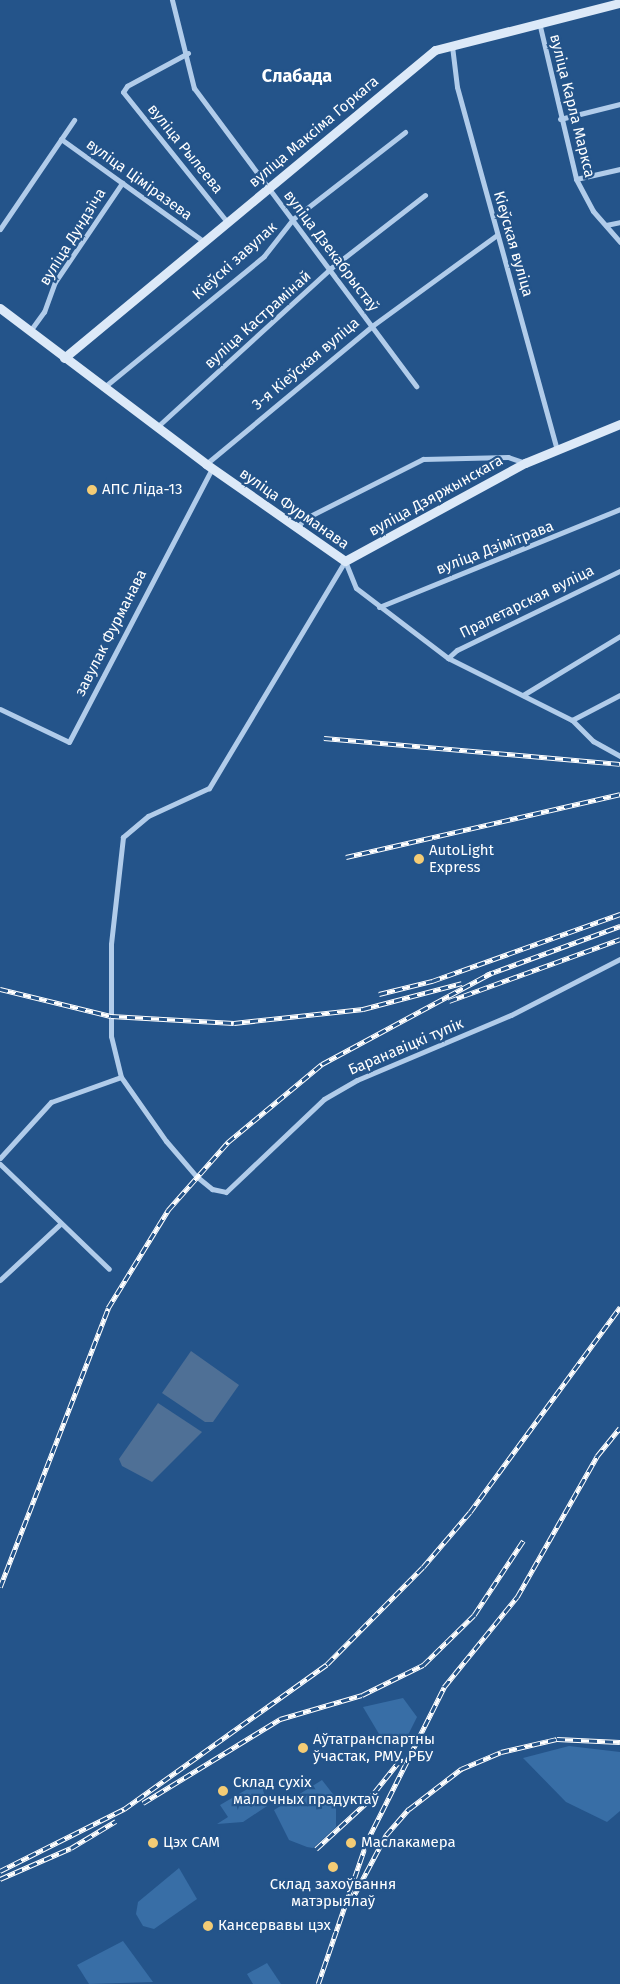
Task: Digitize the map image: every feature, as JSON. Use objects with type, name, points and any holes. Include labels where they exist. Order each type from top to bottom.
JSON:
[{"type":"street","points":[[172,0],[188,53]]},
{"type":"street","name":"вуліца Максіма Горкага","points":[[64,358],[435,50],[615,2]]},
{"type":"street","name":"вуліца Карла Маркса","points":[[538,22],[576,179],[606,225],[620,242]]},
{"type":"street","name":"Кіеўская вуліца","points":[[452,45],[457,87],[557,449]]},
{"type":"street","name":"вуліца Рылеева","points":[[188,53],[123,92],[227,222]]},
{"type":"street","name":"вуліца Дзекабрыстаў","points":[[188,53],[194,88],[268,189],[294,219],[331,268],[416,386]]},
{"type":"street","points":[[560,119],[620,104]]},
{"type":"street","points":[[0,229],[74,120]]},
{"type":"street","name":"Кіеўскі завулак","points":[[103,388],[264,256],[294,219],[405,132]]},
{"type":"street","name":"вуліца Ціміразева","points":[[61,139],[203,242]]},
{"type":"street","points":[[576,179],[620,170]]},
{"type":"street","name":"вуліца Дундзіча","points":[[29,331],[44,312],[55,282],[122,183]]},
{"type":"street","name":"вуліца Кастрамінай","points":[[156,428],[331,268],[425,195]]},
{"type":"street","points":[[606,225],[620,222]]},
{"type":"street","name":"3-я Кіеўская вуліца","points":[[209,466],[372,326],[497,235]]},
{"type":"street","name":"вуліца Фурманава","points":[[0,308],[156,428],[298,526],[345,561],[356,588],[448,658],[572,720],[593,741],[620,756]]},
{"type":"street","name":"вуліца Дзяржынскага","points":[[345,561],[525,463],[620,424]]},
{"type":"street","points":[[298,526],[306,518],[423,459],[508,457],[525,463]]},
{"type":"street","name":"завулак Фурманава","points":[[0,709],[69,742],[209,466]]},
{"type":"street","name":"вуліца Дзімітрава","points":[[379,607],[620,510]]},
{"type":"street","points":[[0,1158],[51,1102],[122,1077],[111,1036],[110,1005],[114,894],[123,836],[148,816],[209,788],[345,561]]},
{"type":"street","name":"Пралетарская вуліца","points":[[448,658],[457,650],[620,571]]},
{"type":"street","points":[[523,695],[620,636]]},
{"type":"street","points":[[572,720],[620,695]]},
{"type":"street","name":"Баранавіцкі тупік","points":[[122,1077],[196,1176],[212,1189],[226,1192],[324,1099],[357,1080],[511,1015],[620,959]]},
{"type":"street","points":[[0,1164],[60,1224],[109,1269]]},
{"type":"street","points":[[0,1280],[60,1224]]},
{"type":"shaded area","points":[[191,1351],[239,1385],[213,1422],[205,1422],[162,1393]]},
{"type":"shaded area","points":[[158,1403],[202,1432],[152,1482],[122,1466],[119,1459]]},
{"type":"shaded area","points":[[403,1698],[417,1717],[403,1745],[379,1734],[363,1707]]},
{"type":"shaded area","points":[[569,1746],[620,1752],[620,1811],[607,1822],[566,1802],[523,1758]]},
{"type":"shaded area","points":[[322,1780],[336,1798],[336,1827],[313,1848],[307,1847],[289,1840],[274,1810]]},
{"type":"shaded area","points":[[261,1781],[267,1806],[243,1822],[217,1824],[228,1817],[220,1805]]},
{"type":"shaded area","points":[[179,1868],[197,1899],[154,1929],[143,1926],[136,1914],[138,1902]]},
{"type":"shaded area","points":[[123,1941],[153,1982],[89,1984],[77,1965]]},
{"type":"shaded area","points":[[267,1963],[281,1984],[253,1984],[247,1974]]},
{"type":"railway","points":[[324,738],[620,764]]},
{"type":"railway","points":[[346,857],[620,794]]},
{"type":"railway","points":[[379,994],[432,981],[620,914]]},
{"type":"railway","points":[[486,975],[620,926]]},
{"type":"railway","points":[[449,1001],[620,939]]},
{"type":"railway","points":[[0,1587],[108,1308],[168,1210],[228,1142],[322,1064],[491,973]]},
{"type":"railway","points":[[0,989],[111,1016],[234,1023],[363,1009],[462,983]]},
{"type":"railway","points":[[0,1871],[124,1809],[327,1664],[423,1567],[470,1512],[620,1307]]},
{"type":"railway","points":[[318,1984],[367,1841],[444,1687],[517,1597],[597,1456],[620,1428]]},
{"type":"railway","points":[[143,1803],[280,1719],[362,1695],[423,1665],[474,1615],[523,1541]]},
{"type":"railway","points":[[351,1901],[386,1835],[409,1809],[461,1769],[501,1752],[557,1739],[620,1742]]},
{"type":"railway","points":[[316,1849],[365,1804],[400,1760]]},
{"type":"railway","points":[[0,1879],[71,1848],[116,1821]]},
{"type":"place","name":"АПС Ліда-13","points":[[92,490]]},
{"type":"place","name":"AutoLight Express","points":[[419,859]]},
{"type":"place","name":"Аўтатранспартны ўчастак, РМУ, РБУ","points":[[303,1748]]},
{"type":"place","name":"Склад сухіх малочных прадуктаў","points":[[223,1791]]},
{"type":"place","name":"Цэх САМ","points":[[153,1843]]},
{"type":"place","name":"Маслакамера","points":[[351,1843]]},
{"type":"place","name":"Склад захоўвання матэрыялаў","points":[[333,1867]]},
{"type":"place","name":"Кансервавы цэх","points":[[208,1926]]},
{"type":"district","name":"Слабада","points":[[297,76]]}]
